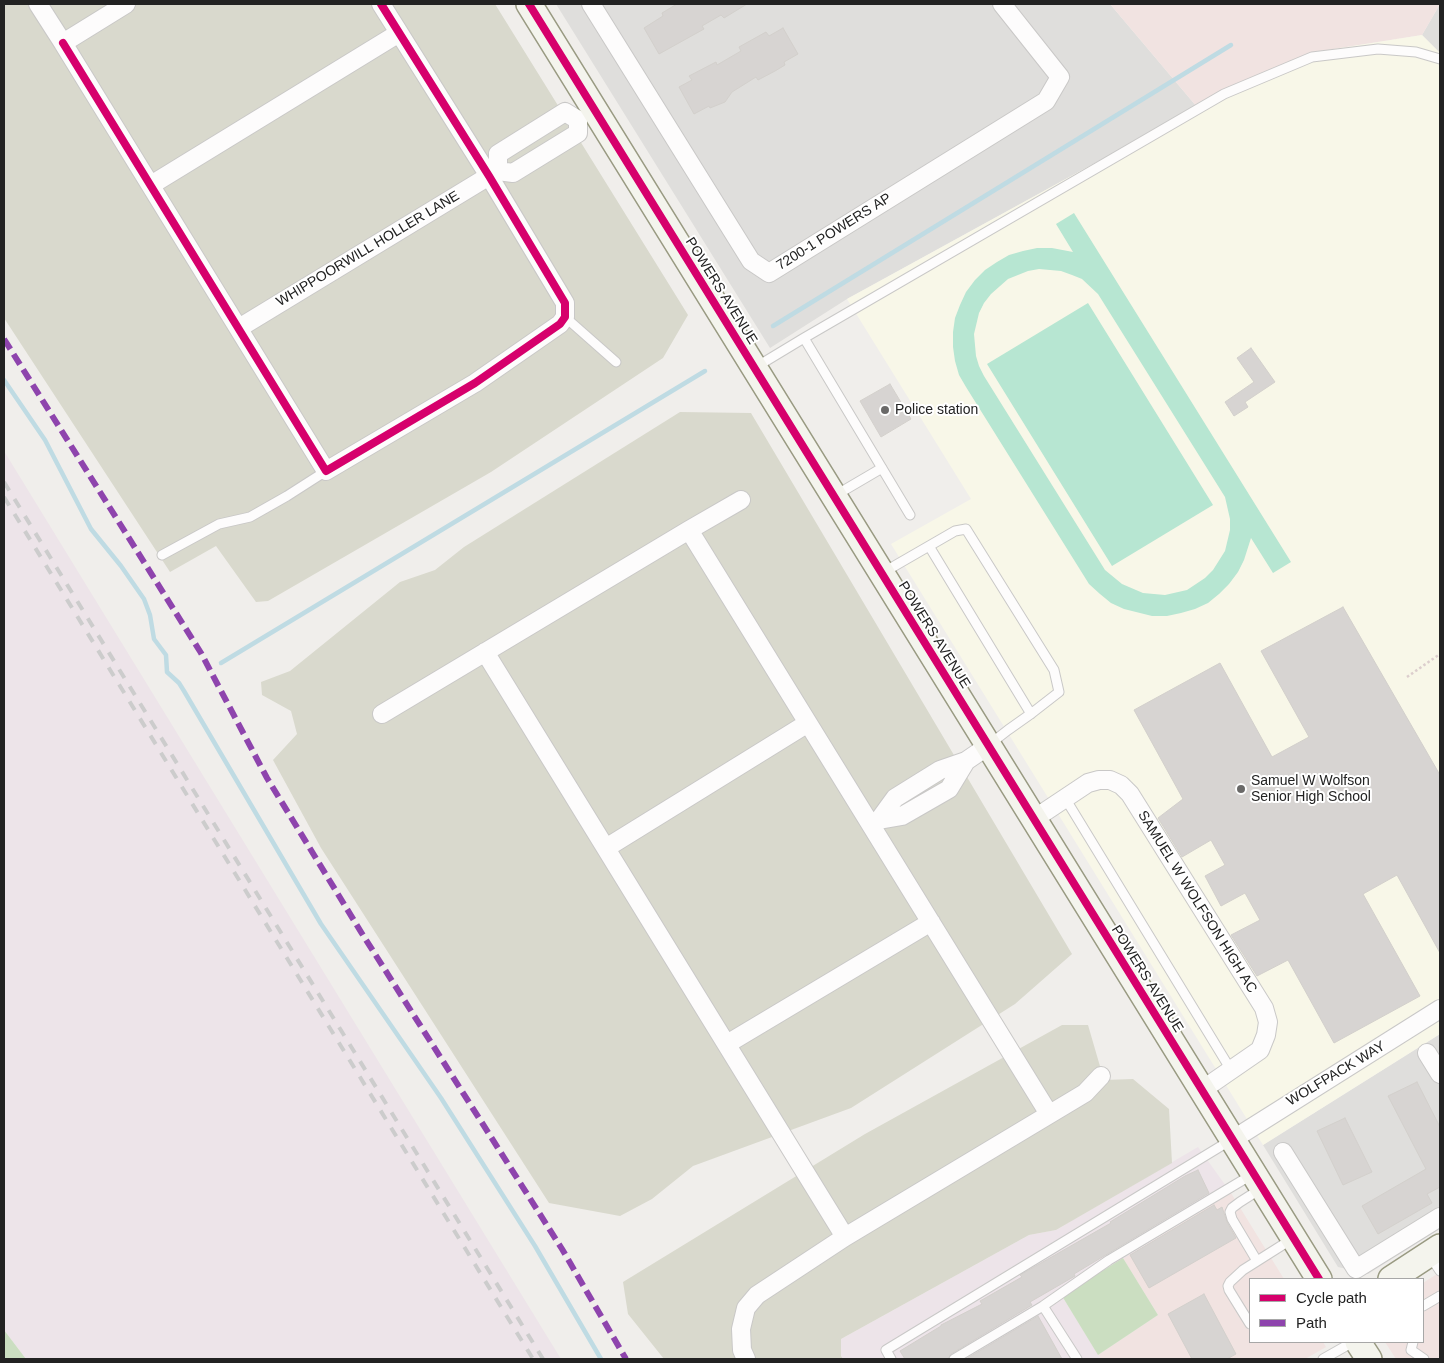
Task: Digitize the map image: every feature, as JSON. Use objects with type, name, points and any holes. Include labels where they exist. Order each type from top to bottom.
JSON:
[{"type":"street","points":[[38,4],[326,471],[475,383],[560,324],[565,317],[565,303],[493,173],[381,4]]},
{"type":"street","points":[[63,43],[126,4]]},
{"type":"street","name":"POWERS AVENUE","points":[[529,4],[586,115],[754,369],[1317,1278]]},
{"type":"street","name":"7200-1 POWERS AP","points":[[591,4],[751,261],[769,273],[1046,101],[1060,77],[1002,4]]},
{"type":"street","points":[[151,185],[399,33]]},
{"type":"street","points":[[493,173],[498,154],[565,112],[586,115]]},
{"type":"street","name":"WHIPPOORWILL HOLLER LANE","points":[[239,328],[493,173],[514,173],[578,133],[586,115]]},
{"type":"street","points":[[382,714],[741,500]]},
{"type":"street","points":[[689,530],[808,723],[875,822],[931,922],[1049,1114]]},
{"type":"street","points":[[485,652],[845,1237]]},
{"type":"street","points":[[606,848],[808,723]]},
{"type":"street","points":[[875,822],[895,798],[940,770],[966,761],[988,746]]},
{"type":"street","name":"SAMUEL W WOLFSON HIGH AC","points":[[1034,819],[1088,783],[1110,780],[1121,785],[1130,794],[1264,1008],[1268,1022],[1266,1035],[1260,1050],[1202,1090]]},
{"type":"street","points":[[727,1044],[931,922]]},
{"type":"street","name":"WOLFPACK WAY","points":[[1232,1140],[1440,1009]]},
{"type":"street","points":[[1427,1053],[1440,1074]]},
{"type":"street","points":[[746,1359],[742,1350],[740,1329],[746,1308],[758,1296],[845,1237],[1085,1093],[1101,1076]]},
{"type":"street","points":[[1283,1152],[1356,1269],[1440,1217]]},
{"type":"street","points":[[1393,1278],[1437,1258]]},
{"type":"street","points":[[1359,1343],[1369,1359]]},
{"type":"lane","points":[[754,369],[804,338],[1224,94],[1312,57],[1378,49],[1416,52],[1440,59]]},
{"type":"lane","points":[[565,317],[616,362]]},
{"type":"lane","points":[[804,338],[910,515]]},
{"type":"lane","points":[[833,496],[882,468]]},
{"type":"lane","points":[[162,555],[218,524],[250,517],[326,471]]},
{"type":"lane","points":[[881,574],[955,531],[966,529],[1054,670],[1059,692],[988,746]]},
{"type":"lane","points":[[928,546],[1031,714]]},
{"type":"lane","points":[[1065,798],[1231,1070]]},
{"type":"lane","points":[[891,1359],[886,1350],[1232,1140]]},
{"type":"lane","points":[[1257,1261],[1232,1220],[1230,1212],[1258,1181]]},
{"type":"lane","points":[[954,1359],[1043,1306],[1109,1260],[1258,1181]]},
{"type":"lane","points":[[1249,1322],[1228,1286],[1230,1282],[1243,1270],[1293,1238]]},
{"type":"lane","points":[[1424,1305],[1440,1296]]},
{"type":"lane","points":[[1043,1306],[1076,1359]]},
{"type":"lane","points":[[1323,1359],[1351,1343]]},
{"type":"lane","points":[[1413,1343],[1411,1350],[1424,1359]]},
{"type":"path","points":[[1407,677],[1440,654]]},
{"type":"shaded area","points":[[4,4],[495,4],[688,315],[663,358],[491,472],[268,601],[256,602],[216,546],[170,572],[4,318]]},
{"type":"shaded area","points":[[556,4],[1110,4],[1197,107],[847,299],[770,348]]},
{"type":"shaded area","points":[[1110,4],[1440,4],[1422,35],[1315,52],[1197,107]]},
{"type":"shaded area","points":[[1440,4],[1440,53],[1422,35]]},
{"type":"shaded area","name":"Samuel W Wolfson Senior High School","points":[[1422,35],[1440,53],[1440,1034],[1263,1145],[891,544],[971,499],[847,299],[1197,107],[1315,52]]},
{"type":"shaded area","points":[[680,412],[751,413],[1072,954],[1015,1004],[851,1108],[693,1166],[652,1199],[620,1216],[549,1203],[321,848],[273,760],[297,734],[291,711],[262,695],[261,682],[290,671],[400,582],[435,570],[464,547]]},
{"type":"shaded area","points":[[4,451],[561,1359],[26,1359],[4,1330]]},
{"type":"shaded area","points":[[1062,1025],[1088,1025],[1104,1080],[1133,1079],[1169,1109],[1172,1163],[1056,1230],[1029,1235],[841,1339],[841,1356],[843,1359],[664,1359],[628,1314],[623,1282],[865,1134]]},
{"type":"shaded area","points":[[1440,1034],[1440,1229],[1368,1274],[1338,1267],[1263,1145]]},
{"type":"shaded area","points":[[1198,1147],[1231,1193],[1062,1296],[1101,1359],[843,1359],[841,1356],[841,1339],[1029,1235],[1056,1230]]},
{"type":"shaded area","points":[[1231,1193],[1283,1278],[1249,1278],[1249,1343],[1324,1343],[1326,1347],[1305,1359],[1101,1359],[1098,1355],[1158,1315],[1123,1258]]},
{"type":"shaded area","points":[[1440,1272],[1440,1359],[1396,1359],[1386,1343],[1424,1343],[1424,1282]]},
{"type":"green space","points":[[1074,213],[1291,562],[1273,573],[1251,538],[1238,572],[1219,594],[1208,603],[1195,609],[1167,616],[1152,616],[1124,609],[1111,603],[1089,584],[959,375],[953,347],[955,318],[960,305],[966,292],[985,270],[1009,255],[1037,248],[1052,248],[1073,252],[1056,224]],"holes":[[[1039,269],[1061,271],[1082,279],[1098,294],[1225,497],[1230,519],[1230,530],[1225,551],[1213,570],[1187,590],[1165,595],[1143,593],[1122,584],[1105,570],[979,366],[974,334],[979,313],[991,294],[1008,279],[1028,271]]]},
{"type":"green space","points":[[1088,303],[1213,505],[1112,566],[987,364]]},
{"type":"green space","points":[[1123,1258],[1158,1315],[1098,1355],[1062,1296]]},
{"type":"green space","points":[[4,1330],[26,1359],[4,1359]]},
{"type":"building","points":[[677,4],[747,4],[724,18],[721,15],[702,26],[704,29],[659,54],[644,28],[663,16],[662,13]]},
{"type":"building","points":[[783,28],[798,54],[784,62],[785,65],[775,71],[758,80],[756,77],[732,92],[725,102],[710,108],[709,106],[694,114],[679,87],[692,80],[689,76],[716,62],[717,65],[741,51],[739,47],[766,32],[769,36]]},
{"type":"building","points":[[1251,348],[1275,382],[1245,402],[1248,407],[1234,416],[1225,402],[1254,382],[1237,358]]},
{"type":"building","name":"Police station","points":[[890,384],[911,419],[881,437],[860,401]]},
{"type":"building","points":[[1343,607],[1440,775],[1440,953],[1397,875],[1363,894],[1420,996],[1334,1043],[1288,960],[1257,976],[1231,935],[1260,920],[1245,893],[1221,906],[1205,876],[1225,865],[1211,840],[1182,857],[1158,818],[1183,799],[1134,710],[1220,663],[1272,757],[1309,737],[1261,651]]},
{"type":"building","points":[[1417,1082],[1440,1127],[1440,1187],[1427,1194],[1432,1203],[1378,1234],[1362,1206],[1426,1169],[1388,1096]]},
{"type":"building","points":[[1345,1118],[1372,1172],[1343,1185],[1317,1131]]},
{"type":"building","points":[[1198,1170],[1209,1193],[1074,1274],[1075,1276],[1030,1302],[1032,1305],[951,1354],[948,1359],[905,1359],[900,1351],[941,1325],[982,1304],[980,1301],[1022,1277],[1020,1275]]},
{"type":"building","points":[[1214,1205],[1217,1210],[1222,1207],[1227,1222],[1236,1238],[1149,1288],[1130,1255]]},
{"type":"building","points":[[1204,1294],[1236,1354],[1227,1359],[1192,1359],[1168,1314]]},
{"type":"building","points":[[1038,1316],[1062,1359],[966,1359]]},
{"type":"waterway","points":[[773,326],[1231,45]]},
{"type":"waterway","points":[[221,663],[705,371]]},
{"type":"waterway","points":[[4,380],[45,440],[91,529],[121,566],[144,599],[150,615],[154,639],[166,655],[167,672],[179,683],[184,691],[321,924],[441,1098],[535,1246],[601,1359]]},
{"type":"railway","points":[[4,482],[543,1359]]},
{"type":"railway","points":[[4,497],[533,1359]]},
{"type":"marked path","points":[[4,339],[201,653],[267,778],[361,932],[562,1249],[626,1359]]},
{"type":"cycle path","points":[[63,43],[326,471],[475,383],[560,324],[565,317],[565,303],[489,176],[381,4]]},
{"type":"cycle path","points":[[529,4],[1318,1278]]},
{"type":"place","name":"Police station","points":[[885,410]]},
{"type":"place","name":"Samuel W Wolfson Senior High School","points":[[1241,789]]}]
